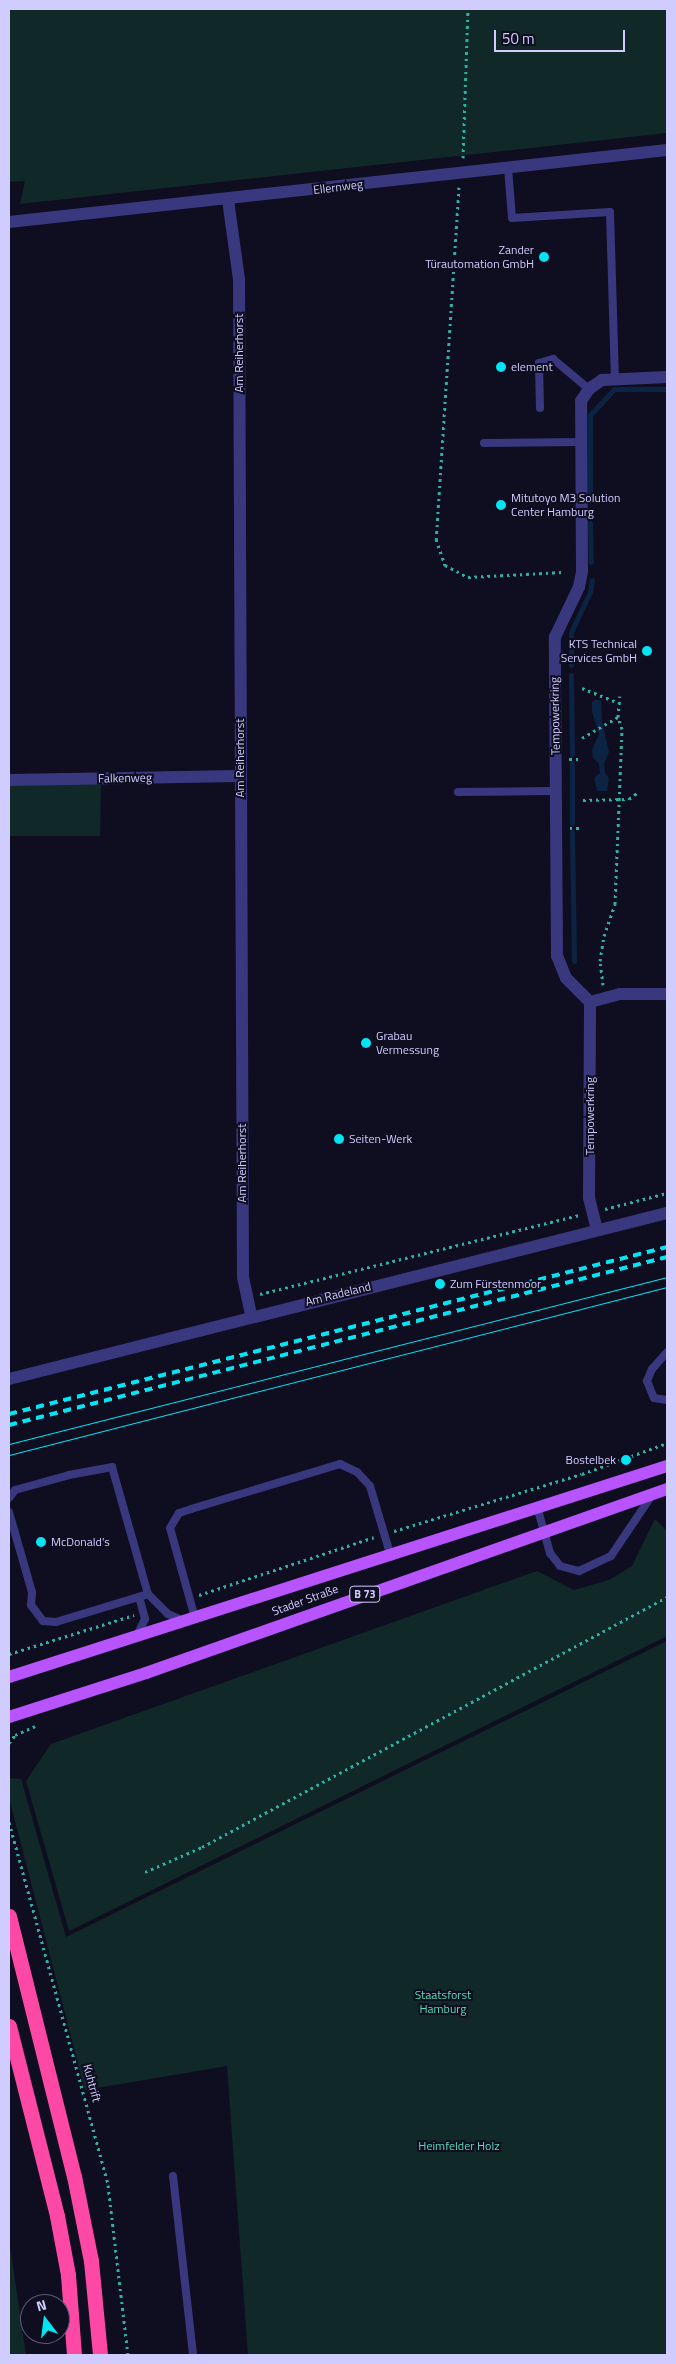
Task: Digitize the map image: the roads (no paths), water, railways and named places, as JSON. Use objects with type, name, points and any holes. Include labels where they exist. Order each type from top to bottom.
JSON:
[{"type":"highway","points":[[9,1916],[74,2176],[91,2261],[100,2355]]},
{"type":"highway","points":[[9,2026],[57,2216],[68,2275],[74,2355]]},
{"type":"main road","name":"Stader Straße","points":[[9,1678],[538,1510],[667,1466]]},
{"type":"main road","name":"Stader Straße","points":[[9,1717],[545,1533],[667,1489]]},
{"type":"street","name":"Ellernweg","points":[[9,222],[228,200],[667,150]]},
{"type":"street","name":"Am Reiherhorst","points":[[228,200],[239,279],[243,1277],[246,1300],[251,1316]]},
{"type":"street","points":[[589,389],[602,380],[615,378],[667,377]]},
{"type":"street","name":"Tempowerkring","points":[[589,389],[580,406],[582,571],[579,587],[556,631],[554,646],[558,962],[566,978],[590,1002],[589,1197],[597,1230]]},
{"type":"street","name":"Falkenweg","points":[[9,780],[240,776]]},
{"type":"street","points":[[590,1002],[620,994],[667,994]]},
{"type":"street","name":"Am Radeland","points":[[9,1379],[251,1316],[667,1213]]},
{"type":"lane","points":[[508,168],[512,218],[610,212],[615,378]]},
{"type":"lane","points":[[540,408],[539,363],[553,359],[589,389]]},
{"type":"lane","points":[[484,443],[579,442]]},
{"type":"lane","points":[[458,792],[556,791]]},
{"type":"lane","points":[[667,1352],[652,1370],[647,1381],[654,1398],[667,1400]]},
{"type":"lane","points":[[9,1498],[15,1490],[112,1467],[148,1594],[168,1614],[191,1620],[189,1598],[170,1528],[179,1513],[191,1509],[340,1464],[357,1472],[370,1486],[391,1557]]},
{"type":"lane","points":[[538,1510],[550,1553],[560,1566],[579,1571],[603,1563],[622,1544],[652,1495]]},
{"type":"lane","points":[[9,1512],[32,1592],[31,1605],[43,1622],[56,1622],[148,1594]]},
{"type":"lane","points":[[137,1636],[145,1619],[139,1597]]},
{"type":"lane","points":[[173,2176],[192,2355]]},
{"type":"water","points":[[596,699],[601,701],[602,721],[609,752],[604,763],[605,773],[609,778],[607,791],[597,791],[594,778],[600,773],[599,763],[593,758],[592,750],[599,734],[592,712],[592,702]]},
{"type":"waterway","points":[[590,500],[590,415],[614,389],[667,389]]},
{"type":"waterway","points":[[590,523],[591,562]]},
{"type":"waterway","points":[[571,665],[571,632],[590,592],[592,580]]},
{"type":"waterway","points":[[571,675],[572,754]]},
{"type":"waterway","points":[[572,763],[572,823]]},
{"type":"waterway","points":[[572,832],[574,961]]},
{"type":"tram line","points":[[9,1444],[667,1277]]},
{"type":"tram line","points":[[9,1455],[667,1287]]},
{"type":"railway","points":[[9,1414],[667,1247]]},
{"type":"railway","points":[[9,1425],[667,1257]]},
{"type":"place","name":"Zander Türautomation GmbH","points":[[544,257]]},
{"type":"place","name":"element","points":[[501,367]]},
{"type":"place","name":"Mitutoyo M3 Solution Center Hamburg","points":[[501,505]]},
{"type":"place","name":"KTS Technical Services GmbH","points":[[647,651]]},
{"type":"place","name":"Grabau Vermessung","points":[[366,1043]]},
{"type":"place","name":"Seiten-Werk","points":[[339,1139]]},
{"type":"place","name":"Zum Fürstenmoor","points":[[440,1284]]},
{"type":"place","name":"Bostelbek","points":[[626,1460]]},
{"type":"place","name":"McDonald's","points":[[41,1542]]},
{"type":"park label","name":"Staatsforst Hamburg","points":[[443,2002]]},
{"type":"park label","name":"Heimfelder Holz","points":[[459,2146]]}]
